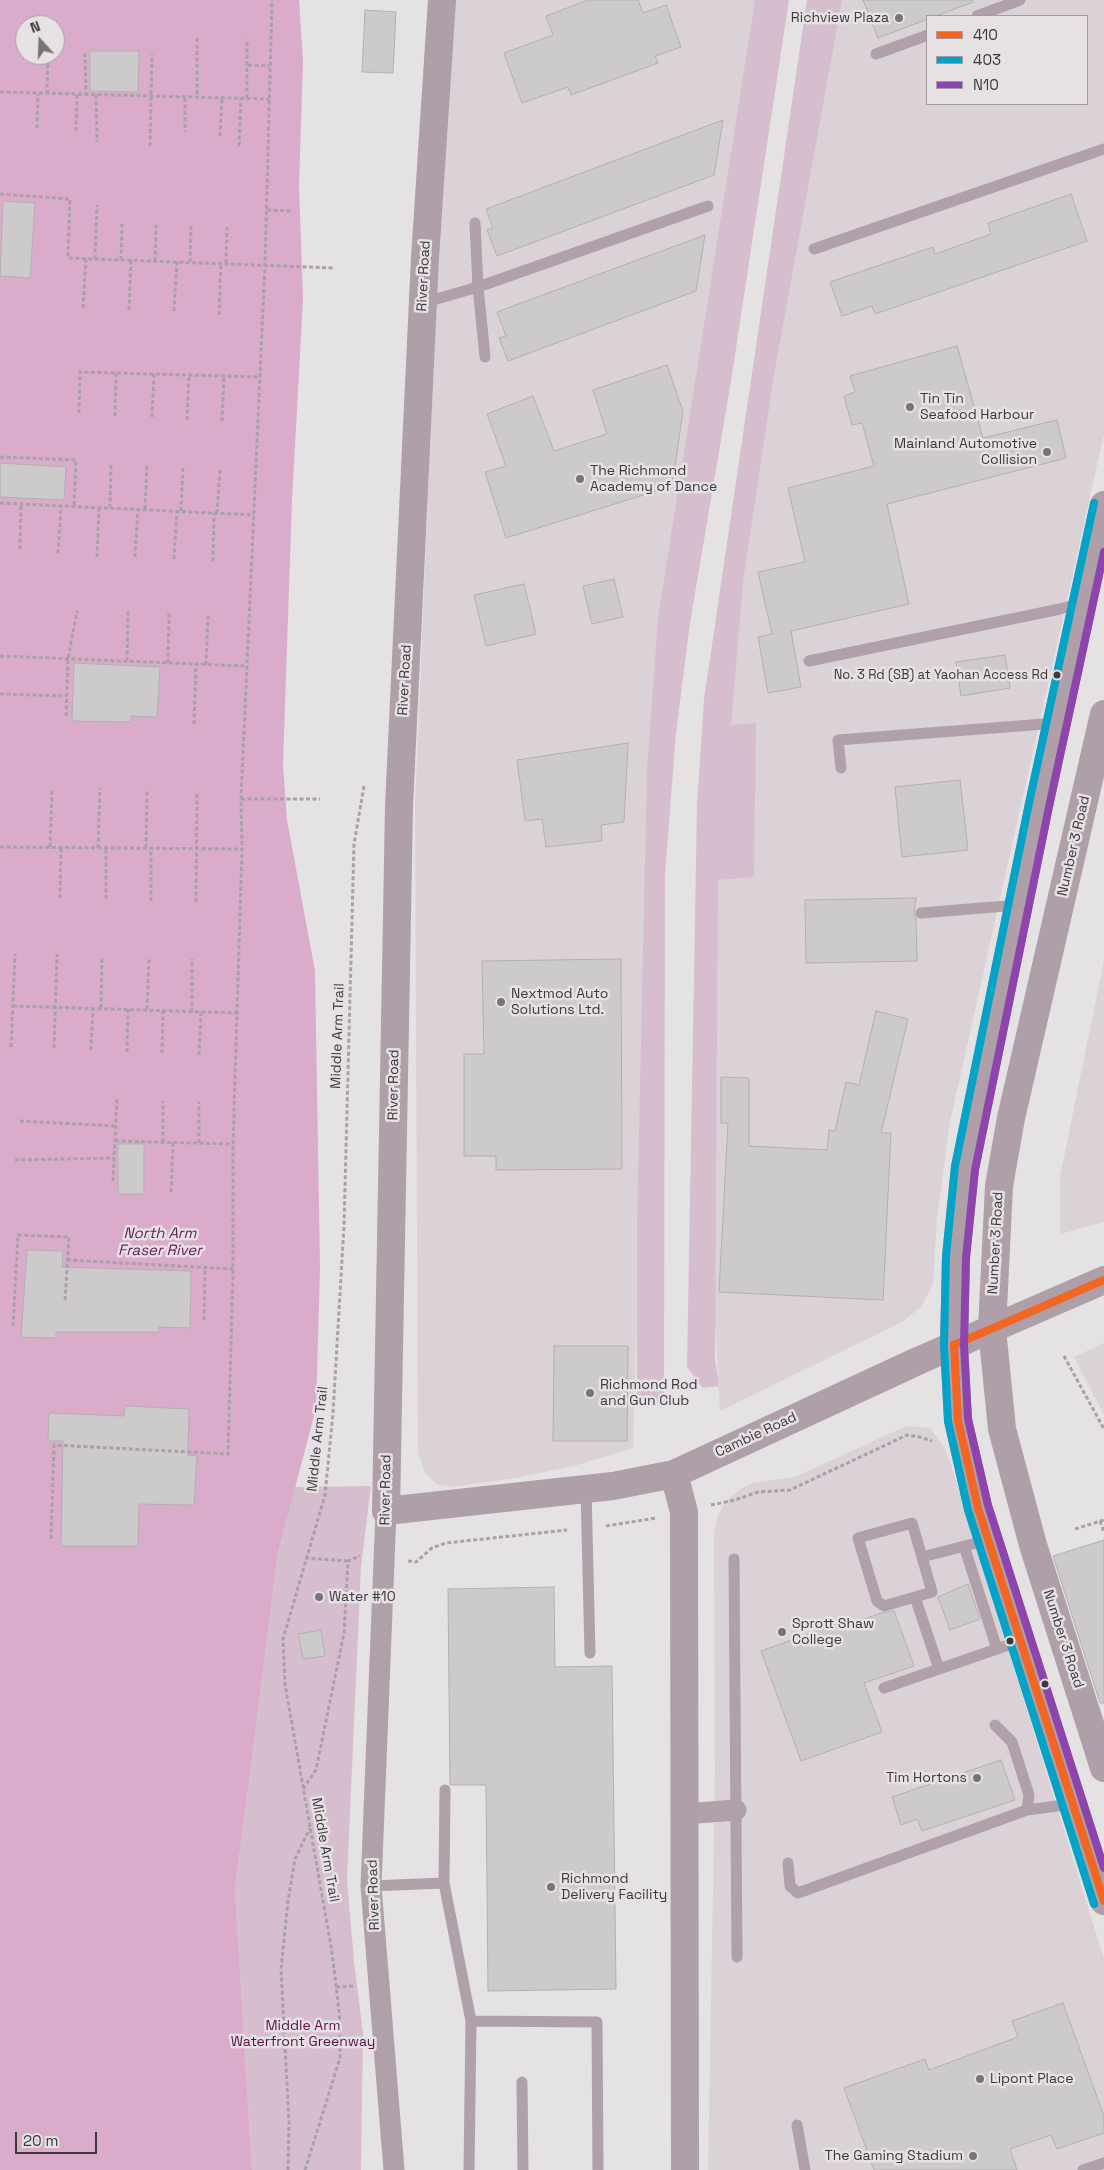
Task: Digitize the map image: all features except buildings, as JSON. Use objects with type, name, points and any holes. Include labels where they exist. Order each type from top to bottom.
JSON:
[{"type":"street","name":"River Road","points":[[394,2170],[371,1886],[386,1511],[399,806],[422,303],[442,0]]},
{"type":"street","points":[[1104,505],[1018,905],[965,1168],[956,1257],[954,1345],[958,1420],[978,1508],[976,1543],[1008,1645],[1073,1804],[1104,1901]]},
{"type":"street","name":"Number 3 Road","points":[[1104,714],[1009,1128],[999,1186],[992,1329],[1002,1429],[1033,1545],[1104,1768]]},
{"type":"street","name":"Cambie Road","points":[[386,1511],[613,1486],[674,1474],[954,1345],[1104,1280]]},
{"type":"street","points":[[674,1474],[684,1512],[684,2170]]},
{"type":"street","points":[[684,1814],[736,1810]]},
{"type":"lane","points":[[980,15],[1020,0]]},
{"type":"lane","points":[[876,54],[926,36]]},
{"type":"lane","points":[[814,249],[1104,150]]},
{"type":"lane","points":[[422,303],[478,287],[708,206]]},
{"type":"lane","points":[[475,223],[478,287],[485,357]]},
{"type":"lane","points":[[809,661],[1060,609],[1083,602]]},
{"type":"lane","points":[[841,768],[838,740],[1057,723]]},
{"type":"lane","points":[[921,913],[1018,905]]},
{"type":"lane","points":[[586,1489],[590,1653]]},
{"type":"lane","points":[[912,1523],[932,1592],[915,1597],[884,1606],[877,1601],[858,1538],[912,1523]]},
{"type":"lane","points":[[922,1557],[976,1543]]},
{"type":"lane","points":[[734,1559],[737,1957]]},
{"type":"lane","points":[[915,1597],[939,1669]]},
{"type":"lane","points":[[884,1688],[1008,1645]]},
{"type":"lane","points":[[995,1725],[1012,1742],[1029,1795],[1027,1810]]},
{"type":"lane","points":[[445,1790],[444,1884],[471,2021],[469,2170]]},
{"type":"lane","points":[[788,1863],[790,1886],[798,1893],[1027,1810],[1073,1804]]},
{"type":"lane","points":[[371,1886],[444,1884]]},
{"type":"lane","points":[[471,2021],[597,2022],[598,2170]]},
{"type":"lane","points":[[522,2082],[523,2170]]},
{"type":"lane","points":[[797,2125],[805,2170]]},
{"type":"lane","points":[[1083,2170],[1103,2165]]},
{"type":"path","points":[[51,1539],[54,1445],[228,1454],[242,849],[241,799],[265,264],[272,0]]},
{"type":"path","points":[[197,38],[197,98]]},
{"type":"path","points":[[247,39],[247,98]]},
{"type":"path","points":[[85,53],[86,94]]},
{"type":"path","points":[[150,146],[152,54]]},
{"type":"path","points":[[47,94],[48,65]]},
{"type":"path","points":[[248,65],[270,66]]},
{"type":"path","points":[[0,92],[268,99]]},
{"type":"path","points":[[37,128],[38,94]]},
{"type":"path","points":[[76,131],[77,95]]},
{"type":"path","points":[[96,95],[97,142]]},
{"type":"path","points":[[185,97],[185,132]]},
{"type":"path","points":[[220,136],[222,98]]},
{"type":"path","points":[[239,146],[241,98]]},
{"type":"path","points":[[0,194],[70,199],[68,258],[335,268]]},
{"type":"path","points":[[95,259],[97,205]]},
{"type":"path","points":[[267,210],[291,210]]},
{"type":"path","points":[[121,260],[122,224]]},
{"type":"path","points":[[155,261],[156,226]]},
{"type":"path","points":[[190,262],[191,226]]},
{"type":"path","points":[[219,314],[227,227]]},
{"type":"path","points":[[83,308],[86,259]]},
{"type":"path","points":[[130,310],[131,260]]},
{"type":"path","points":[[174,310],[176,262]]},
{"type":"path","points":[[79,413],[80,372],[260,377]]},
{"type":"path","points":[[115,416],[116,373]]},
{"type":"path","points":[[152,417],[154,374]]},
{"type":"path","points":[[186,420],[189,375]]},
{"type":"path","points":[[222,421],[224,376]]},
{"type":"path","points":[[0,457],[76,460],[74,506]]},
{"type":"path","points":[[110,508],[111,463]]},
{"type":"path","points":[[144,509],[147,465]]},
{"type":"path","points":[[174,559],[183,466]]},
{"type":"path","points":[[213,561],[220,468]]},
{"type":"path","points":[[0,503],[254,515]]},
{"type":"path","points":[[20,549],[22,504]]},
{"type":"path","points":[[58,553],[61,507]]},
{"type":"path","points":[[97,557],[99,507]]},
{"type":"path","points":[[135,557],[138,509]]},
{"type":"path","points":[[66,716],[68,659],[77,611]]},
{"type":"path","points":[[127,662],[128,611]]},
{"type":"path","points":[[168,613],[168,663]]},
{"type":"path","points":[[206,665],[208,615]]},
{"type":"path","points":[[0,656],[246,666]]},
{"type":"path","points":[[194,724],[196,664]]},
{"type":"path","points":[[0,694],[66,696]]},
{"type":"path","name":"Middle Arm Trail","points":[[305,2170],[340,2058],[340,2020],[332,1952],[285,1684],[283,1639],[305,1558],[325,1495],[333,1414],[344,1226],[354,844],[364,786]]},
{"type":"path","points":[[98,848],[100,788]]},
{"type":"path","points":[[50,847],[52,789]]},
{"type":"path","points":[[146,848],[147,789]]},
{"type":"path","points":[[196,792],[196,902]]},
{"type":"path","points":[[241,799],[320,799]]},
{"type":"path","points":[[60,898],[61,847]]},
{"type":"path","points":[[0,848],[242,849]]},
{"type":"path","points":[[106,848],[106,899]]},
{"type":"path","points":[[151,901],[152,848]]},
{"type":"path","points":[[11,1047],[15,954]]},
{"type":"path","points":[[54,1048],[57,954]]},
{"type":"path","points":[[100,1008],[102,956]]},
{"type":"path","points":[[147,1010],[149,958]]},
{"type":"path","points":[[192,959],[192,1012]]},
{"type":"path","points":[[13,1006],[237,1013]]},
{"type":"path","points":[[91,1050],[93,1008]]},
{"type":"path","points":[[127,1052],[128,1009]]},
{"type":"path","points":[[162,1053],[163,1010]]},
{"type":"path","points":[[199,1055],[200,1012]]},
{"type":"path","points":[[114,1181],[114,1126],[117,1098]]},
{"type":"path","points":[[163,1142],[164,1101]]},
{"type":"path","points":[[199,1102],[199,1143]]},
{"type":"path","points":[[20,1121],[114,1126]]},
{"type":"path","points":[[115,1140],[234,1144]]},
{"type":"path","points":[[171,1192],[173,1142]]},
{"type":"path","points":[[15,1160],[114,1158]]},
{"type":"path","points":[[12,1326],[18,1235],[69,1237],[65,1301]]},
{"type":"path","points":[[67,1260],[233,1269]]},
{"type":"path","points":[[204,1320],[205,1268]]},
{"type":"path","points":[[1064,1356],[1104,1429]]},
{"type":"path","points":[[725,1501],[735,1500],[758,1492],[790,1490],[907,1435],[920,1436],[932,1442]]},
{"type":"path","points":[[1075,1529],[1102,1521],[1104,1532]]},
{"type":"path","points":[[406,1561],[416,1562],[432,1548],[446,1543],[639,1522]]},
{"type":"path","points":[[305,1558],[348,1560],[362,1555]]},
{"type":"path","points":[[303,1789],[316,1770],[342,1643],[348,1560]]},
{"type":"path","points":[[288,2170],[289,2122],[281,1969],[288,1900],[295,1859],[310,1828]]},
{"type":"shaded area","points":[[455,0],[765,0],[657,668],[633,1448],[574,1466],[516,1478],[453,1487],[437,1484],[425,1473],[418,1452],[415,803],[437,286]]},
{"type":"shaded area","points":[[836,0],[1104,0],[1104,434],[950,1122],[937,1217],[933,1285],[921,1307],[902,1322],[720,1411],[700,1058],[734,592]]},
{"type":"shaded area","points":[[1104,960],[1104,1222],[1060,1234],[1060,1177]]},
{"type":"shaded area","points":[[1104,1343],[1104,1415],[1074,1357]]},
{"type":"shaded area","points":[[906,1426],[930,1428],[944,1447],[949,1458],[1104,1959],[1104,2170],[708,2170],[715,1775],[714,1533],[717,1518],[725,1501],[752,1483],[795,1477]]},
{"type":"green space","points":[[755,0],[789,0],[731,381],[690,623],[676,733],[665,874],[664,1395],[658,1403],[637,1398],[637,1221],[647,769],[658,618]]},
{"type":"green space","points":[[807,0],[842,0],[774,375],[743,582],[731,725],[756,723],[754,877],[718,880],[715,1359],[719,1386],[703,1388],[687,1367],[697,805],[704,699]]},
{"type":"green space","name":"Middle Arm Waterfront Greenway","points":[[371,1486],[361,1567],[347,1879],[354,1961],[363,2033],[361,2170],[252,2170],[235,1890],[278,1553],[295,1487]]},
{"type":"water","name":"North Arm Fraser River","points":[[0,0],[299,0],[303,62],[299,186],[303,299],[292,500],[283,764],[287,820],[315,971],[320,1268],[316,1408],[278,1553],[235,1890],[252,2170],[0,2170]]},
{"type":"transit line","name":"403","points":[[1094,503],[1029,803],[955,1166],[946,1256],[944,1345],[948,1421],[968,1510],[1094,1904]]},
{"type":"transit line","name":"N10","points":[[1104,552],[1049,807],[975,1170],[966,1258],[964,1345],[968,1419],[988,1505],[1104,1868]]},
{"type":"transit line","name":"410","points":[[954,1345],[1104,1280]]},
{"type":"transit line","name":"410","points":[[954,1345],[958,1420],[978,1508],[1104,1901]]},
{"type":"place","name":"Richview Plaza","points":[[899,18]]},
{"type":"place","name":"Tin Tin Seafood Harbour","points":[[910,407]]},
{"type":"place","name":"Mainland Automotive Collision","points":[[1047,452]]},
{"type":"place","name":"The Richmond Academy of Dance","points":[[580,479]]},
{"type":"place","name":"No. 3 Rd (SB) at Yaohan Access Rd","points":[[1057,675]]},
{"type":"place","name":"Nextmod Auto Solutions Ltd.","points":[[501,1002]]},
{"type":"place","name":"Richmond Rod and Gun Club","points":[[590,1393]]},
{"type":"place","name":"Water #10","points":[[319,1597]]},
{"type":"place","name":"Sprott Shaw College","points":[[782,1632]]},
{"type":"place","name":"Tim Hortons","points":[[977,1778]]},
{"type":"place","name":"Richmond Delivery Facility","points":[[551,1887]]},
{"type":"place","name":"Lipont Place","points":[[980,2079]]},
{"type":"place","name":"The Gaming Stadium","points":[[973,2156]]}]
